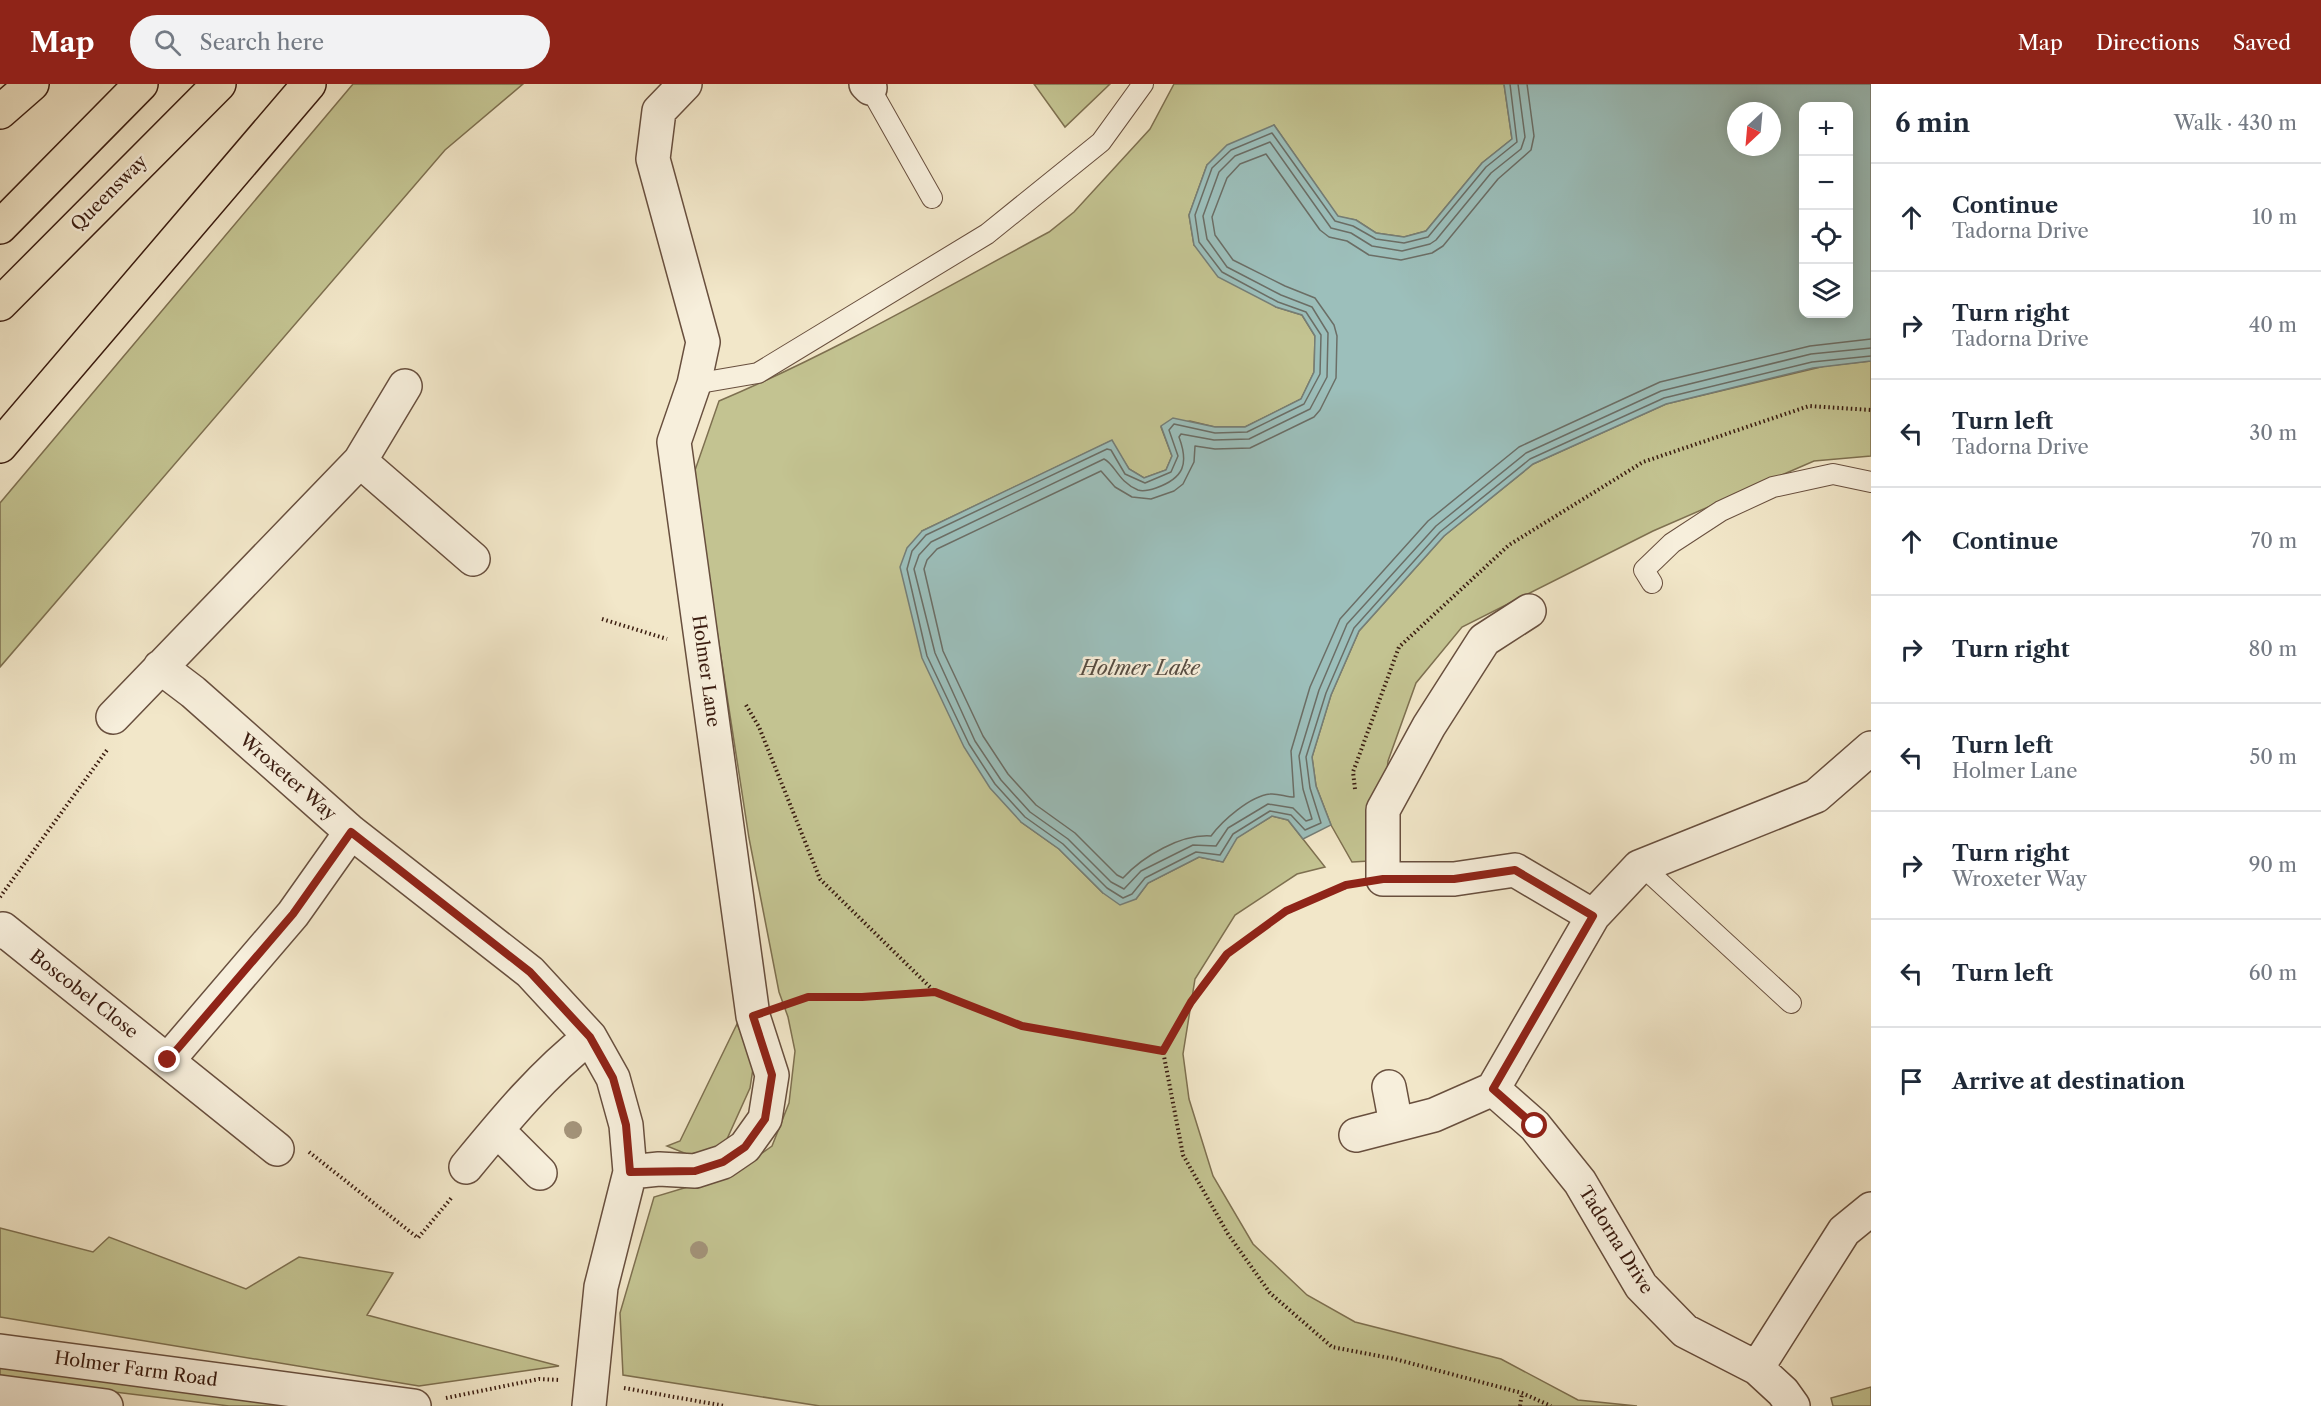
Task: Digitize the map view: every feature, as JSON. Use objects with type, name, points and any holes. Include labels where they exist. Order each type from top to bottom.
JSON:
[{"type":"highway","points":[[0,112],[32,84]]},
{"type":"highway","points":[[0,227],[141,84]]},
{"type":"highway","name":"Queensway","points":[[0,304],[219,84]]},
{"type":"highway","points":[[0,446],[309,84]]},
{"type":"street","name":"Holmer Lane","points":[[630,1172],[695,1171],[723,1162],[745,1147],[765,1119],[772,1075],[753,1016],[674,442],[694,384],[703,342],[653,159],[659,111],[678,87]]},
{"type":"street","points":[[111,732],[160,667],[360,461],[405,387]]},
{"type":"street","points":[[360,461],[473,560]]},
{"type":"street","points":[[1529,611],[1484,640],[1429,726],[1383,810],[1383,879],[1454,879],[1515,870],[1593,916]]},
{"type":"street","name":"Wroxeter Way","points":[[160,667],[193,692],[351,832],[530,972],[590,1037],[613,1078],[626,1125],[630,1172],[601,1287],[589,1406]]},
{"type":"street","points":[[1356,1134],[1434,1115],[1493,1089],[1593,916],[1642,866],[1816,796],[1871,748]]},
{"type":"street","points":[[168,1060],[293,914],[351,832]]},
{"type":"street","name":"Boscobel Close","points":[[1,921],[168,1060],[290,1147]]},
{"type":"street","points":[[462,1178],[496,1130],[572,1051],[590,1037]]},
{"type":"street","points":[[1389,1087],[1396,1124]]},
{"type":"street","name":"Tadorna Drive","points":[[1493,1089],[1535,1126],[1580,1182],[1641,1286],[1685,1331],[1757,1368],[1783,1392],[1793,1406]]},
{"type":"street","points":[[496,1130],[540,1173]]},
{"type":"street","points":[[1757,1368],[1844,1231],[1871,1209]]},
{"type":"street","name":"Holmer Farm Road","points":[[0,1351],[412,1406]]},
{"type":"street","points":[[0,1392],[106,1406]]},
{"type":"lane","points":[[694,384],[758,373],[987,234],[1101,142],[1143,84]]},
{"type":"lane","points":[[868,86],[932,198]]},
{"type":"lane","points":[[1652,583],[1644,570],[1672,543],[1721,511],[1773,487],[1833,474],[1871,482]]},
{"type":"lane","points":[[1642,866],[1791,1003]]},
{"type":"path","points":[[602,619],[703,651]]},
{"type":"path","points":[[742,698],[759,727],[820,879],[935,992],[1022,1026],[1163,1051]]},
{"type":"path","points":[[1,921],[111,732]]},
{"type":"path","points":[[1383,879],[1346,885],[1286,911],[1227,954],[1191,1002],[1163,1051],[1183,1155],[1228,1234],[1270,1293],[1332,1347],[1395,1359],[1522,1393],[1551,1406]]},
{"type":"path","points":[[753,1016],[808,997],[862,997],[935,992]]},
{"type":"path","points":[[290,1147],[418,1238],[462,1178]]},
{"type":"path","points":[[412,1406],[539,1379],[566,1380]]},
{"type":"path","points":[[622,1387],[725,1406]]},
{"type":"path","points":[[1521,1406],[1522,1393]]},
{"type":"green space","points":[[353,84],[523,84],[445,150],[0,667],[0,503]]},
{"type":"green space","points":[[1034,84],[1110,84],[1065,127]]},
{"type":"green space","points":[[1174,84],[1504,84],[1512,139],[1482,163],[1426,231],[1404,237],[1376,233],[1356,220],[1338,217],[1274,125],[1207,165],[1189,215],[1194,245],[1276,307],[1302,315],[1315,336],[1314,372],[1301,399],[1245,427],[1215,427],[1190,421],[1161,427],[1172,456],[1166,470],[1144,478],[1129,469],[1111,441],[922,531],[1021,822],[1059,849],[1103,893],[1136,899],[1148,883],[1199,857],[1223,862],[1236,838],[1272,816],[1288,820],[1325,867],[1297,874],[1235,915],[1195,979],[1183,1054],[1189,1099],[1213,1176],[1253,1244],[1307,1295],[1355,1322],[1501,1359],[1578,1400],[1637,1406],[820,1406],[623,1375],[620,1313],[654,1197],[734,1173],[772,1146],[789,1103],[795,1051],[788,1017],[779,992],[749,838],[693,476],[719,401],[845,342],[1049,232],[1074,212],[1150,129]]},
{"type":"green space","points":[[1871,361],[1871,456],[1814,461],[1653,531],[1462,627],[1416,683],[1388,761],[1383,810],[1388,860],[1352,862],[1331,825],[1316,786],[1312,757],[1331,695],[1359,631],[1444,536],[1533,464],[1666,404],[1825,366]]},
{"type":"green space","points":[[737,1024],[754,1062],[750,1088],[722,1150],[694,1157],[667,1146],[680,1141]]},
{"type":"green space","points":[[0,1228],[93,1252],[109,1237],[246,1289],[299,1257],[393,1273],[367,1315],[559,1366],[419,1386],[0,1317]]},
{"type":"green space","points":[[0,1365],[301,1406],[229,1406],[0,1378]]},
{"type":"green space","points":[[1871,1387],[1871,1406],[1833,1406],[1831,1398]]},
{"type":"water","name":"Holmer Lake","points":[[1504,84],[1871,84],[1871,361],[1813,368],[1666,404],[1533,464],[1444,536],[1359,631],[1331,695],[1312,757],[1316,786],[1331,825],[1303,839],[1288,820],[1272,816],[1237,838],[1223,862],[1199,857],[1148,883],[1136,899],[1120,905],[1103,893],[1059,849],[1021,822],[990,788],[964,747],[922,658],[900,567],[907,548],[922,531],[1112,440],[1129,469],[1144,478],[1166,470],[1172,456],[1161,426],[1173,418],[1215,427],[1245,427],[1301,399],[1314,372],[1315,336],[1302,315],[1276,307],[1218,277],[1194,245],[1189,215],[1207,165],[1227,145],[1274,125],[1338,216],[1356,220],[1376,233],[1404,237],[1426,231],[1482,163],[1512,139]]},
{"type":"route","points":[[168,1060],[293,914],[351,832],[530,972],[590,1037],[613,1078],[626,1125],[630,1172],[659,1169],[695,1171],[723,1162],[745,1147],[765,1119],[772,1075],[753,1016],[808,997],[862,997],[935,992],[1022,1026],[1163,1051],[1191,1002],[1227,954],[1286,911],[1346,885],[1383,879],[1454,879],[1515,870],[1593,916],[1493,1089],[1535,1126]]}]
